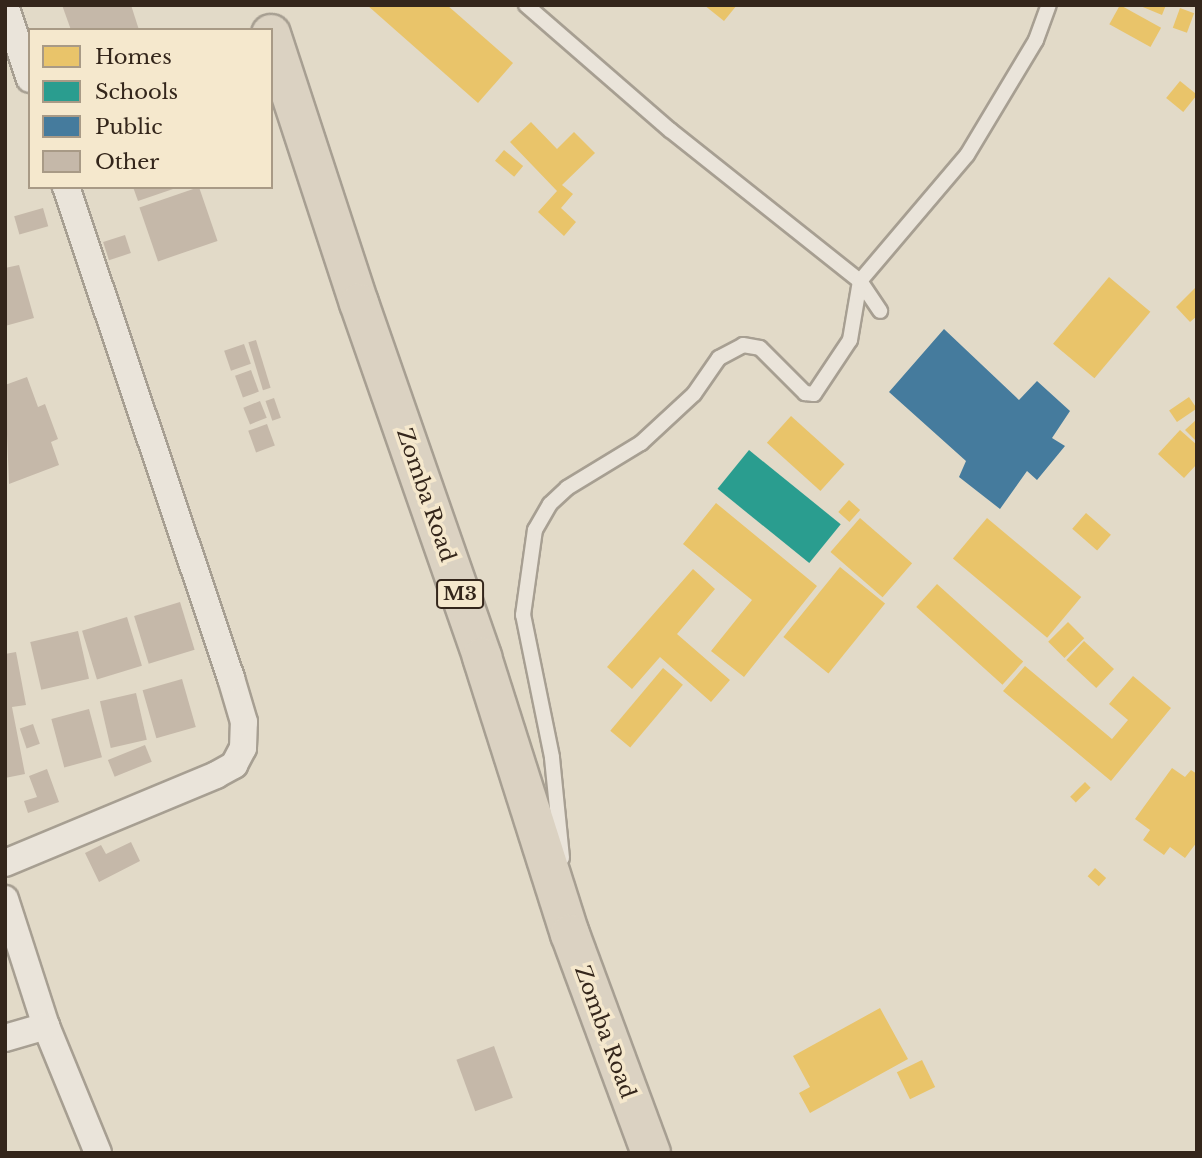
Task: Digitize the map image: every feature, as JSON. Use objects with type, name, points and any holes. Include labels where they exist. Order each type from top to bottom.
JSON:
[{"type":"highway","name":"Zomba Road","points":[[262,5],[270,28]]},
{"type":"highway","name":"Zomba Road","points":[[273,38],[359,303],[482,657],[570,934],[650,1153]]},
{"type":"street","points":[[5,6],[28,73]]},
{"type":"street","points":[[5,863],[216,775],[234,765],[243,748],[244,722],[231,678],[67,189]]},
{"type":"street","points":[[5,899],[46,1026],[99,1153]]},
{"type":"street","points":[[5,1038],[46,1026]]},
{"type":"lane","points":[[527,5],[670,130],[860,281],[880,311]]},
{"type":"lane","points":[[570,934],[552,757],[523,615],[535,530],[550,504],[567,488],[641,443],[694,394],[719,358],[743,345],[760,348],[805,393],[814,394],[850,340],[860,281],[968,153],[1036,40],[1049,5]]},
{"type":"building: Homes","points":[[367,5],[447,5],[513,63],[478,103]]},
{"type":"building: Homes","points":[[704,5],[737,5],[724,21]]},
{"type":"building: Homes","points":[[1120,5],[1161,28],[1150,47],[1109,24]]},
{"type":"building: Homes","points":[[1138,5],[1166,5],[1162,15]]},
{"type":"building: Homes","points":[[1180,8],[1194,13],[1187,33],[1173,28]]},
{"type":"building: Homes","points":[[1180,81],[1197,95],[1183,112],[1166,98]]},
{"type":"building: Homes","points":[[531,122],[557,149],[574,132],[595,153],[562,185],[573,194],[561,208],[576,222],[564,236],[538,212],[557,191],[510,142]]},
{"type":"building: Homes","points":[[504,150],[523,166],[514,177],[495,161]]},
{"type":"building: Homes","points":[[1109,277],[1150,312],[1094,378],[1053,344]]},
{"type":"building: Homes","points":[[1195,288],[1197,316],[1190,322],[1176,307]]},
{"type":"building: Homes","points":[[1189,397],[1197,409],[1177,422],[1169,410]]},
{"type":"building: Homes","points":[[791,416],[845,464],[820,491],[767,443]]},
{"type":"building: Homes","points":[[1197,419],[1197,442],[1185,430]]},
{"type":"building: Homes","points":[[1180,430],[1197,445],[1197,464],[1184,478],[1158,454]]},
{"type":"building: Homes","points":[[849,500],[860,510],[849,522],[838,512]]},
{"type":"building: Homes","points":[[716,503],[817,586],[744,677],[711,651],[752,600],[683,544]]},
{"type":"building: Homes","points":[[1086,513],[1111,535],[1097,550],[1072,529]]},
{"type":"building: Homes","points":[[860,518],[912,563],[883,597],[830,552]]},
{"type":"building: Homes","points":[[987,518],[1081,597],[1047,638],[953,559]]},
{"type":"building: Homes","points":[[840,567],[885,604],[828,673],[783,637]]},
{"type":"building: Homes","points":[[693,569],[715,589],[677,634],[730,680],[711,702],[660,657],[632,689],[607,667]]},
{"type":"building: Homes","points":[[937,584],[1023,662],[1002,685],[916,607]]},
{"type":"building: Homes","points":[[1068,622],[1084,638],[1064,658],[1048,642]]},
{"type":"building: Homes","points":[[1084,641],[1114,669],[1096,688],[1066,660]]},
{"type":"building: Homes","points":[[1025,666],[1112,739],[1128,720],[1109,704],[1133,676],[1171,708],[1111,781],[1003,691]]},
{"type":"building: Homes","points":[[663,668],[683,685],[630,748],[610,731]]},
{"type":"building: Homes","points":[[1172,768],[1185,777],[1191,770],[1197,774],[1197,842],[1185,858],[1170,847],[1164,855],[1143,840],[1150,830],[1135,819]]},
{"type":"building: Homes","points":[[1085,782],[1091,788],[1076,803],[1070,797]]},
{"type":"building: Homes","points":[[1095,868],[1106,878],[1099,886],[1088,876]]},
{"type":"building: Homes","points":[[880,1008],[908,1059],[810,1113],[799,1093],[810,1087],[793,1056]]},
{"type":"building: Homes","points":[[922,1060],[935,1087],[910,1099],[897,1072]]},
{"type":"building: Schools","points":[[749,450],[841,524],[809,563],[718,489]]},
{"type":"building: Public","points":[[944,329],[1019,400],[1037,381],[1070,411],[1052,438],[1065,446],[1037,480],[1027,471],[1000,509],[959,477],[966,461],[889,392]]},
{"type":"building: Other","points":[[62,5],[131,5],[138,28],[70,28]]},
{"type":"building: Other","points":[[134,189],[173,189],[138,201]]},
{"type":"building: Other","points":[[200,189],[218,241],[158,261],[139,208]]},
{"type":"building: Other","points":[[43,208],[48,226],[19,235],[14,216]]},
{"type":"building: Other","points":[[125,235],[131,253],[109,260],[103,242]]},
{"type":"building: Other","points":[[19,265],[34,318],[5,326],[5,268]]},
{"type":"building: Other","points":[[256,340],[271,388],[263,390],[248,342]]},
{"type":"building: Other","points":[[244,344],[251,364],[231,371],[224,351]]},
{"type":"building: Other","points":[[251,370],[259,392],[243,397],[235,376]]},
{"type":"building: Other","points":[[27,377],[38,407],[45,404],[58,439],[51,442],[59,465],[9,484],[5,385]]},
{"type":"building: Other","points":[[274,398],[281,418],[272,421],[265,401]]},
{"type":"building: Other","points":[[260,401],[267,418],[250,424],[243,408]]},
{"type":"building: Other","points":[[267,424],[275,446],[256,452],[248,431]]},
{"type":"building: Other","points":[[180,602],[195,650],[149,664],[134,616]]},
{"type":"building: Other","points":[[127,617],[142,666],[97,680],[82,631]]},
{"type":"building: Other","points":[[78,631],[89,679],[41,690],[30,642]]},
{"type":"building: Other","points":[[16,652],[26,705],[12,707],[25,774],[5,778],[5,654]]},
{"type":"building: Other","points":[[182,679],[196,727],[156,738],[143,690]]},
{"type":"building: Other","points":[[136,693],[147,740],[111,748],[100,701]]},
{"type":"building: Other","points":[[89,709],[102,757],[64,767],[51,719]]},
{"type":"building: Other","points":[[33,724],[40,744],[27,748],[20,729]]},
{"type":"building: Other","points":[[145,745],[152,762],[115,777],[108,760]]},
{"type":"building: Other","points":[[47,769],[59,802],[28,813],[24,801],[37,797],[29,776]]},
{"type":"building: Other","points":[[131,842],[140,861],[99,882],[85,853],[101,845],[106,854]]},
{"type":"building: Other","points":[[494,1046],[513,1098],[475,1111],[456,1060]]}]
